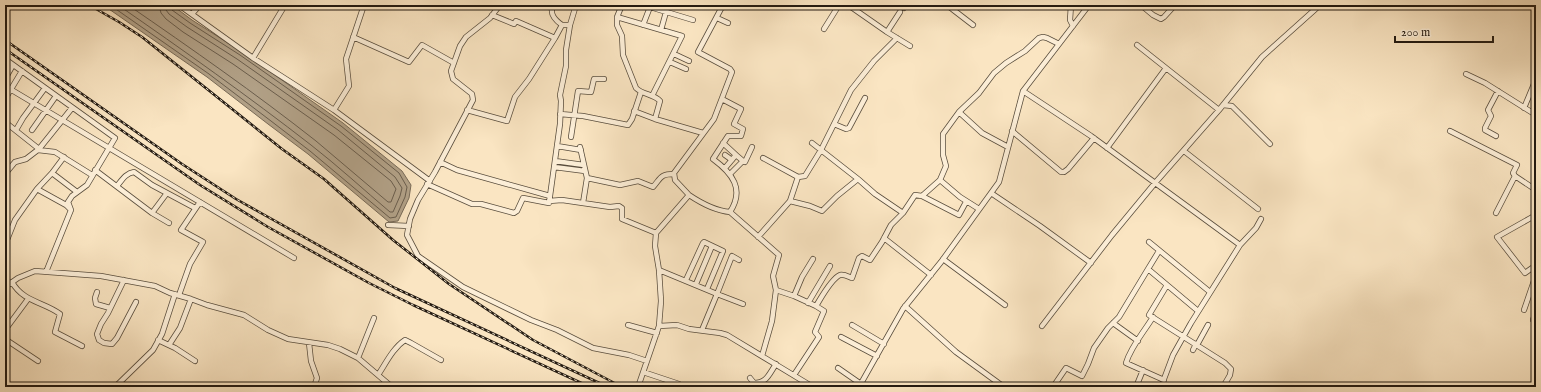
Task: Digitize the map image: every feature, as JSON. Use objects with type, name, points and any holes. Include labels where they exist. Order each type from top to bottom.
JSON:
[{"type":"street","points":[[179,5],[253,58],[334,110],[429,182],[472,204],[481,204],[514,213],[518,211],[523,198],[549,203],[557,146],[561,101],[560,95],[566,66],[566,50],[570,25],[576,5]]},
{"type":"street","points":[[192,14],[198,7],[196,5]]},
{"type":"street","points":[[253,58],[285,5]]},
{"type":"street","points":[[334,110],[349,86],[346,59],[364,5]]},
{"type":"street","points":[[500,5],[492,15],[466,37],[460,46],[451,70],[453,78],[472,94],[473,100],[418,200],[410,219],[407,235],[418,256],[463,287],[593,348],[629,355],[648,361]]},
{"type":"street","points":[[553,5],[551,10],[554,19],[562,25],[570,25]]},
{"type":"street","points":[[622,5],[617,17],[617,25],[623,39],[623,55],[636,88],[641,92],[658,98],[660,101],[655,119]]},
{"type":"street","points":[[723,5],[698,52],[730,69],[732,72],[714,119],[676,169],[674,174],[675,180],[689,195],[705,204],[730,212],[779,255],[773,276],[776,290],[772,321],[762,356]]},
{"type":"street","points":[[824,29],[839,5]]},
{"type":"street","points":[[848,5],[856,7],[887,32],[910,46]]},
{"type":"street","points":[[947,5],[972,26]]},
{"type":"street","points":[[1071,5],[1070,20],[1073,26]]},
{"type":"street","points":[[838,368],[860,385],[906,306],[943,259],[999,182],[1023,91],[1089,5]]},
{"type":"street","points":[[1141,5],[1160,19],[1164,17],[1175,5]]},
{"type":"street","points":[[1042,326],[1090,263],[1155,183],[1224,105],[1262,57],[1320,5]]},
{"type":"street","points":[[643,25],[650,7],[693,20]]},
{"type":"street","points":[[887,32],[904,8]]},
{"type":"street","points":[[661,30],[666,12]]},
{"type":"street","points":[[492,15],[514,24],[516,21],[555,38]]},
{"type":"street","points":[[617,17],[682,36],[652,96]]},
{"type":"street","points":[[717,18],[728,23]]},
{"type":"street","points":[[467,110],[507,121],[515,97],[529,79],[562,25]]},
{"type":"street","points":[[353,37],[409,62],[422,44],[454,63]]},
{"type":"street","points":[[763,158],[798,177],[805,176],[821,150],[851,90],[874,61],[897,38]]},
{"type":"street","points":[[922,196],[940,180],[946,166],[943,155],[943,134],[959,112],[979,93],[994,73],[1006,63],[1025,51],[1039,38],[1047,38],[1059,44]]},
{"type":"street","points":[[1137,45],[1219,110]]},
{"type":"street","points":[[674,54],[689,61]]},
{"type":"street","points":[[5,59],[115,138],[87,185],[72,196],[68,202],[71,210],[46,272]]},
{"type":"street","points":[[670,62],[686,69]]},
{"type":"street","points":[[5,79],[7,70],[14,65]]},
{"type":"street","points":[[1107,148],[1166,68]]},
{"type":"street","points":[[5,99],[22,71]]},
{"type":"street","points":[[1466,74],[1498,91],[1536,115]]},
{"type":"street","points":[[571,137],[578,91],[591,92],[594,79],[604,79]]},
{"type":"street","points":[[1524,108],[1534,84],[1536,85]]},
{"type":"street","points":[[5,86],[294,258]]},
{"type":"street","points":[[16,130],[45,88]]},
{"type":"street","points":[[1023,91],[1094,138],[1240,245]]},
{"type":"street","points":[[1496,136],[1485,130],[1485,128],[1490,116],[1488,110],[1498,91]]},
{"type":"street","points":[[560,114],[574,115],[628,125],[641,92]]},
{"type":"street","points":[[32,130],[56,96]]},
{"type":"street","points":[[834,124],[846,129],[849,128],[865,98]]},
{"type":"street","points":[[722,99],[741,109],[734,124],[743,129],[741,136],[728,136],[713,159],[725,168],[736,186],[734,206],[730,212]]},
{"type":"street","points":[[1224,105],[1232,106],[1270,144]]},
{"type":"street","points":[[5,174],[15,162],[26,159],[38,149],[72,108]]},
{"type":"street","points":[[634,111],[655,119],[703,133]]},
{"type":"street","points":[[959,112],[982,132],[1008,147]]},
{"type":"street","points":[[5,122],[38,149],[55,152],[117,186],[152,213],[168,223]]},
{"type":"street","points":[[1012,131],[1061,172],[1068,169],[1094,138]]},
{"type":"street","points":[[1450,131],[1517,165],[1513,173],[1515,176],[1496,213]]},
{"type":"street","points":[[724,143],[743,161]]},
{"type":"street","points":[[812,143],[875,194],[902,213]]},
{"type":"street","points":[[557,146],[580,148],[587,178],[583,203]]},
{"type":"street","points":[[730,174],[743,161],[745,162],[752,147]]},
{"type":"street","points":[[1184,151],[1258,209]]},
{"type":"street","points":[[725,155],[732,160]]},
{"type":"street","points":[[725,168],[736,155]]},
{"type":"street","points":[[5,244],[12,226],[36,189],[52,173],[64,157]]},
{"type":"street","points":[[555,161],[584,166]]},
{"type":"street","points":[[440,162],[457,170],[550,198],[610,207],[619,206],[622,208],[622,219],[656,234]]},
{"type":"street","points":[[554,167],[585,171]]},
{"type":"street","points":[[117,186],[130,172],[134,172],[152,185],[195,208]]},
{"type":"street","points":[[52,173],[77,192]]},
{"type":"street","points":[[587,178],[620,186],[638,181],[653,187],[659,178],[674,174]]},
{"type":"street","points":[[1515,176],[1536,190]]},
{"type":"street","points":[[758,237],[790,201],[798,177]]},
{"type":"street","points":[[790,201],[822,211],[837,196],[858,179]]},
{"type":"street","points":[[940,180],[966,202],[979,209]]},
{"type":"street","points":[[36,189],[66,205],[71,210]]},
{"type":"street","points":[[152,213],[167,193]]},
{"type":"street","points":[[991,193],[1040,226],[1090,263]]},
{"type":"street","points":[[638,387],[659,326],[661,301],[659,270],[655,246],[656,234],[689,195]]},
{"type":"street","points":[[816,306],[833,281],[839,276],[843,275],[852,278],[859,258],[862,256],[870,260],[891,226],[915,195],[922,196],[959,215],[966,202]]},
{"type":"street","points":[[115,387],[126,374],[153,350],[162,334],[190,264],[204,242],[181,230],[200,202]]},
{"type":"street","points":[[1536,215],[1497,237],[1525,273],[1532,268],[1536,270]]},
{"type":"street","points":[[1161,387],[1173,355],[1183,336],[1240,245],[1256,228],[1261,219]]},
{"type":"street","points":[[388,225],[409,226]]},
{"type":"street","points":[[884,238],[930,275]]},
{"type":"street","points":[[1149,242],[1210,292]]},
{"type":"street","points":[[686,280],[703,243],[739,260]]},
{"type":"street","points":[[696,284],[712,246]]},
{"type":"street","points":[[1053,387],[1066,368],[1082,376],[1094,348],[1119,316],[1159,251]]},
{"type":"street","points":[[707,289],[723,252]]},
{"type":"street","points":[[702,330],[732,256]]},
{"type":"street","points":[[794,296],[802,277],[813,259]]},
{"type":"street","points":[[943,259],[1005,305]]},
{"type":"street","points":[[808,303],[830,266]]},
{"type":"street","points":[[1148,269],[1198,311]]},
{"type":"street","points":[[659,270],[743,304]]},
{"type":"street","points":[[5,285],[8,285],[18,278],[35,271],[101,276],[155,286],[207,305],[244,315],[268,330],[288,339],[328,345],[340,349],[358,358],[392,387]]},
{"type":"street","points":[[1524,310],[1536,275]]},
{"type":"street","points":[[124,280],[101,324],[97,334],[99,340],[104,343],[112,344],[117,338],[136,302]]},
{"type":"street","points":[[12,282],[15,287],[28,299],[60,314],[54,332],[82,346]]},
{"type":"street","points":[[1167,285],[1149,315],[1225,363],[1231,369],[1230,375],[1223,387]]},
{"type":"street","points":[[776,290],[794,296],[824,311],[815,332],[819,337],[794,375]]},
{"type":"street","points":[[97,292],[95,298],[96,304],[110,308]]},
{"type":"street","points":[[5,330],[28,299]]},
{"type":"street","points":[[169,345],[180,328],[191,299]]},
{"type":"street","points":[[906,306],[956,352],[1004,387]]},
{"type":"street","points":[[1533,320],[1536,311]]},
{"type":"street","points":[[1153,317],[1131,351],[1126,363],[1164,380]]},
{"type":"street","points":[[358,358],[374,318]]},
{"type":"street","points":[[1113,323],[1138,341]]},
{"type":"street","points":[[628,325],[657,333]]},
{"type":"street","points":[[659,326],[677,325],[689,329],[727,335],[813,387]]},
{"type":"street","points":[[852,325],[884,344]]},
{"type":"street","points":[[1193,350],[1208,326]]},
{"type":"street","points":[[841,337],[877,356]]},
{"type":"street","points":[[5,339],[38,361]]},
{"type":"street","points":[[158,340],[195,361]]},
{"type":"street","points":[[378,375],[400,343],[405,340],[442,360]]},
{"type":"street","points":[[309,343],[311,360],[316,378],[314,387]]},
{"type":"street","points":[[750,378],[754,383],[760,383],[766,378],[776,364]]},
{"type":"street","points":[[1136,387],[1143,370]]},
{"type":"street","points":[[643,372],[679,384]]},
{"type":"street","points":[[700,387],[712,385],[766,387]]},
{"type":"water","points":[[107,5],[172,5],[343,123],[402,171],[411,185],[409,198],[398,221],[389,222],[308,154],[207,77],[106,7]]},
{"type":"railway","points":[[89,5],[142,37],[282,149],[324,179],[393,240],[449,284],[533,340],[622,387]]},
{"type":"railway","points":[[5,40],[182,164],[236,199],[395,288],[608,387]]},
{"type":"railway","points":[[5,49],[200,185],[268,227],[369,283],[413,305],[590,387]]}]
